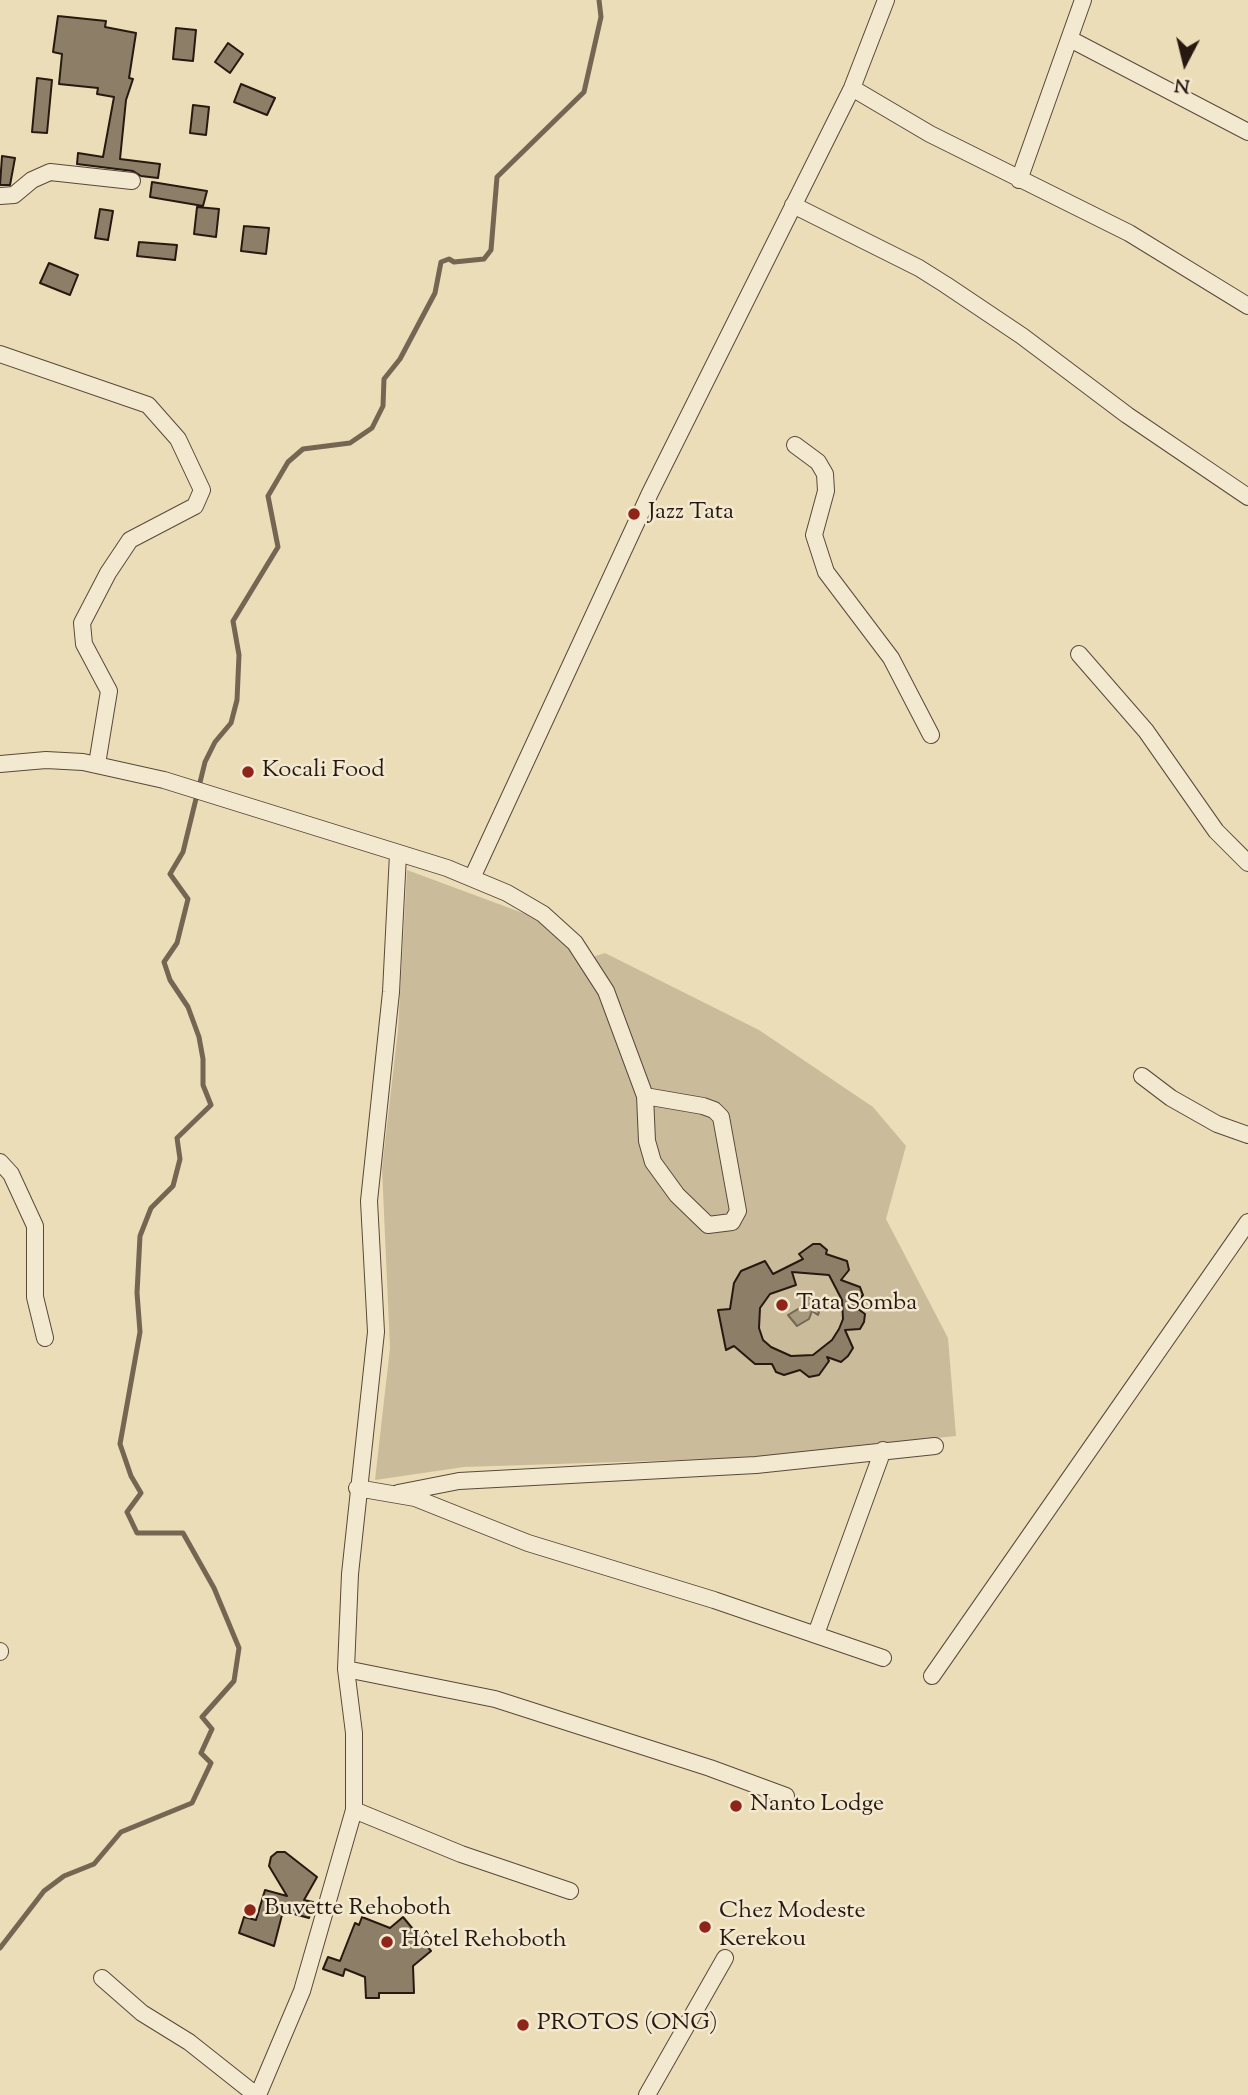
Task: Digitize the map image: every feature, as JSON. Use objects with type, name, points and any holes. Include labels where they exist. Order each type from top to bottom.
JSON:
[{"type":"street","points":[[472,878],[644,505],[852,88],[886,0]]},
{"type":"street","points":[[1019,180],[1083,0]]},
{"type":"street","points":[[1070,38],[1248,132]]},
{"type":"street","points":[[852,88],[930,134],[1129,233],[1248,306]]},
{"type":"street","points":[[0,196],[14,195],[32,180],[50,172],[132,181]]},
{"type":"street","points":[[793,205],[919,268],[946,285],[1022,336],[1126,415],[1248,497]]},
{"type":"street","points":[[0,354],[148,405],[178,439],[202,490],[195,506],[130,540],[108,573],[82,624],[85,644],[109,691],[97,764]]},
{"type":"street","points":[[795,445],[818,462],[825,474],[826,491],[814,535],[827,572],[891,659],[931,735]]},
{"type":"street","points":[[1079,654],[1146,731],[1216,831],[1248,863]]},
{"type":"street","points":[[0,764],[46,760],[97,764],[164,780],[472,878],[543,914],[575,943],[606,991],[645,1096],[647,1141],[653,1162],[677,1195],[708,1225],[732,1222],[738,1211],[721,1117],[714,1110],[703,1106],[645,1096]]},
{"type":"street","points":[[102,1978],[142,2013],[189,2042],[257,2095],[302,1991],[354,1810],[354,1733],[346,1669],[357,1488],[376,1332],[369,1201],[391,992],[398,854]]},
{"type":"street","points":[[1142,1076],[1171,1098],[1217,1124],[1248,1135]]},
{"type":"street","points":[[0,1162],[11,1174],[35,1226],[35,1297],[45,1338]]},
{"type":"street","points":[[932,1676],[1248,1222]]},
{"type":"street","points":[[395,1493],[459,1481],[756,1465],[935,1446]]},
{"type":"street","points":[[816,1634],[883,1450]]},
{"type":"street","points":[[357,1488],[395,1493],[528,1543],[816,1634],[883,1658]]},
{"type":"street","points":[[346,1669],[495,1699],[710,1768],[786,1796]]},
{"type":"street","points":[[354,1810],[461,1854],[570,1891]]},
{"type":"street","points":[[647,2095],[725,1958]]},
{"type":"shaded area","points":[[407,870],[531,916],[561,937],[577,962],[605,953],[759,1030],[873,1107],[906,1146],[886,1219],[948,1338],[956,1436],[742,1458],[464,1467],[375,1480],[390,1348],[382,1168],[398,1030]]},
{"type":"shaded area","points":[[808,1296],[823,1300],[818,1315],[812,1311],[809,1319],[797,1326],[788,1315],[803,1306]]},
{"type":"building","points":[[58,16],[106,21],[105,27],[136,33],[129,78],[133,79],[126,100],[120,159],[160,164],[158,178],[141,176],[133,171],[77,164],[78,153],[103,157],[114,97],[97,94],[98,88],[59,84],[62,54],[53,52]]},
{"type":"building","points":[[176,28],[196,30],[193,61],[173,59]]},
{"type":"building","points":[[228,43],[243,54],[230,73],[215,62]]},
{"type":"building","points":[[37,78],[52,80],[47,133],[32,132]]},
{"type":"building","points":[[241,84],[275,98],[267,115],[234,102]]},
{"type":"building","points":[[193,105],[209,107],[206,135],[190,133]]},
{"type":"building","points":[[2,156],[15,158],[10,185],[0,185]]},
{"type":"building","points":[[152,182],[207,191],[203,206],[150,197]]},
{"type":"building","points":[[197,207],[219,209],[216,237],[194,234]]},
{"type":"building","points":[[100,209],[113,211],[108,240],[95,238]]},
{"type":"building","points":[[244,226],[269,228],[266,254],[241,251]]},
{"type":"building","points":[[139,242],[177,245],[175,260],[137,256]]},
{"type":"building","points":[[49,263],[78,275],[70,295],[40,283]]},
{"type":"building","points":[[813,1244],[820,1244],[827,1250],[826,1254],[847,1261],[849,1270],[841,1280],[860,1287],[863,1295],[854,1306],[865,1314],[860,1329],[845,1330],[853,1348],[848,1356],[841,1362],[827,1357],[829,1361],[819,1375],[809,1377],[800,1370],[784,1375],[776,1372],[772,1364],[755,1364],[734,1346],[726,1350],[718,1310],[730,1309],[734,1283],[741,1271],[765,1261],[773,1274],[803,1259],[799,1254]],"holes":[[[792,1272],[829,1275],[842,1300],[843,1319],[832,1340],[813,1355],[791,1356],[771,1347],[763,1340],[759,1328],[760,1308],[770,1294],[796,1285]]]},
{"type":"building","points":[[277,1852],[285,1852],[317,1877],[304,1900],[313,1902],[309,1918],[283,1911],[274,1946],[239,1933],[244,1917],[256,1920],[265,1890],[287,1896],[269,1866],[271,1857]]},
{"type":"building","points":[[362,1917],[390,1928],[403,1917],[431,1951],[413,1966],[414,1993],[379,1993],[379,1998],[366,1998],[365,1977],[345,1969],[343,1976],[323,1969],[328,1957],[340,1961],[355,1923],[359,1925]]},
{"type":"waterway","points":[[0,1948],[44,1891],[64,1876],[94,1864],[121,1832],[192,1803],[211,1763],[201,1753],[212,1729],[202,1717],[234,1681],[239,1648],[214,1588],[183,1533],[137,1533],[127,1512],[141,1493],[131,1476],[120,1444],[140,1332],[137,1293],[140,1236],[151,1208],[173,1186],[180,1159],[177,1138],[211,1105],[203,1085],[203,1059],[199,1037],[188,1007],[170,980],[164,962],[177,943],[188,899],[170,874],[183,852],[205,762],[215,742],[231,723],[237,700],[239,655],[233,621],[278,547],[268,496],[288,462],[303,449],[350,443],[372,428],[383,406],[384,379],[400,359],[435,293],[441,262],[449,259],[454,262],[484,259],[491,250],[497,177],[584,92],[601,17],[599,0]]},
{"type":"place","name":"Jazz Tata","points":[[634,514]]},
{"type":"place","name":"Kocali Food","points":[[248,772]]},
{"type":"place","name":"Tata Somba","points":[[782,1305]]},
{"type":"place","name":"Nanto Lodge","points":[[736,1806]]},
{"type":"place","name":"Buvette Rehoboth","points":[[250,1910]]},
{"type":"place","name":"Chez Modeste Kerekou","points":[[705,1927]]},
{"type":"place","name":"Hôtel Rehoboth","points":[[387,1942]]},
{"type":"place","name":"PROTOS (ONG)","points":[[523,2025]]}]
